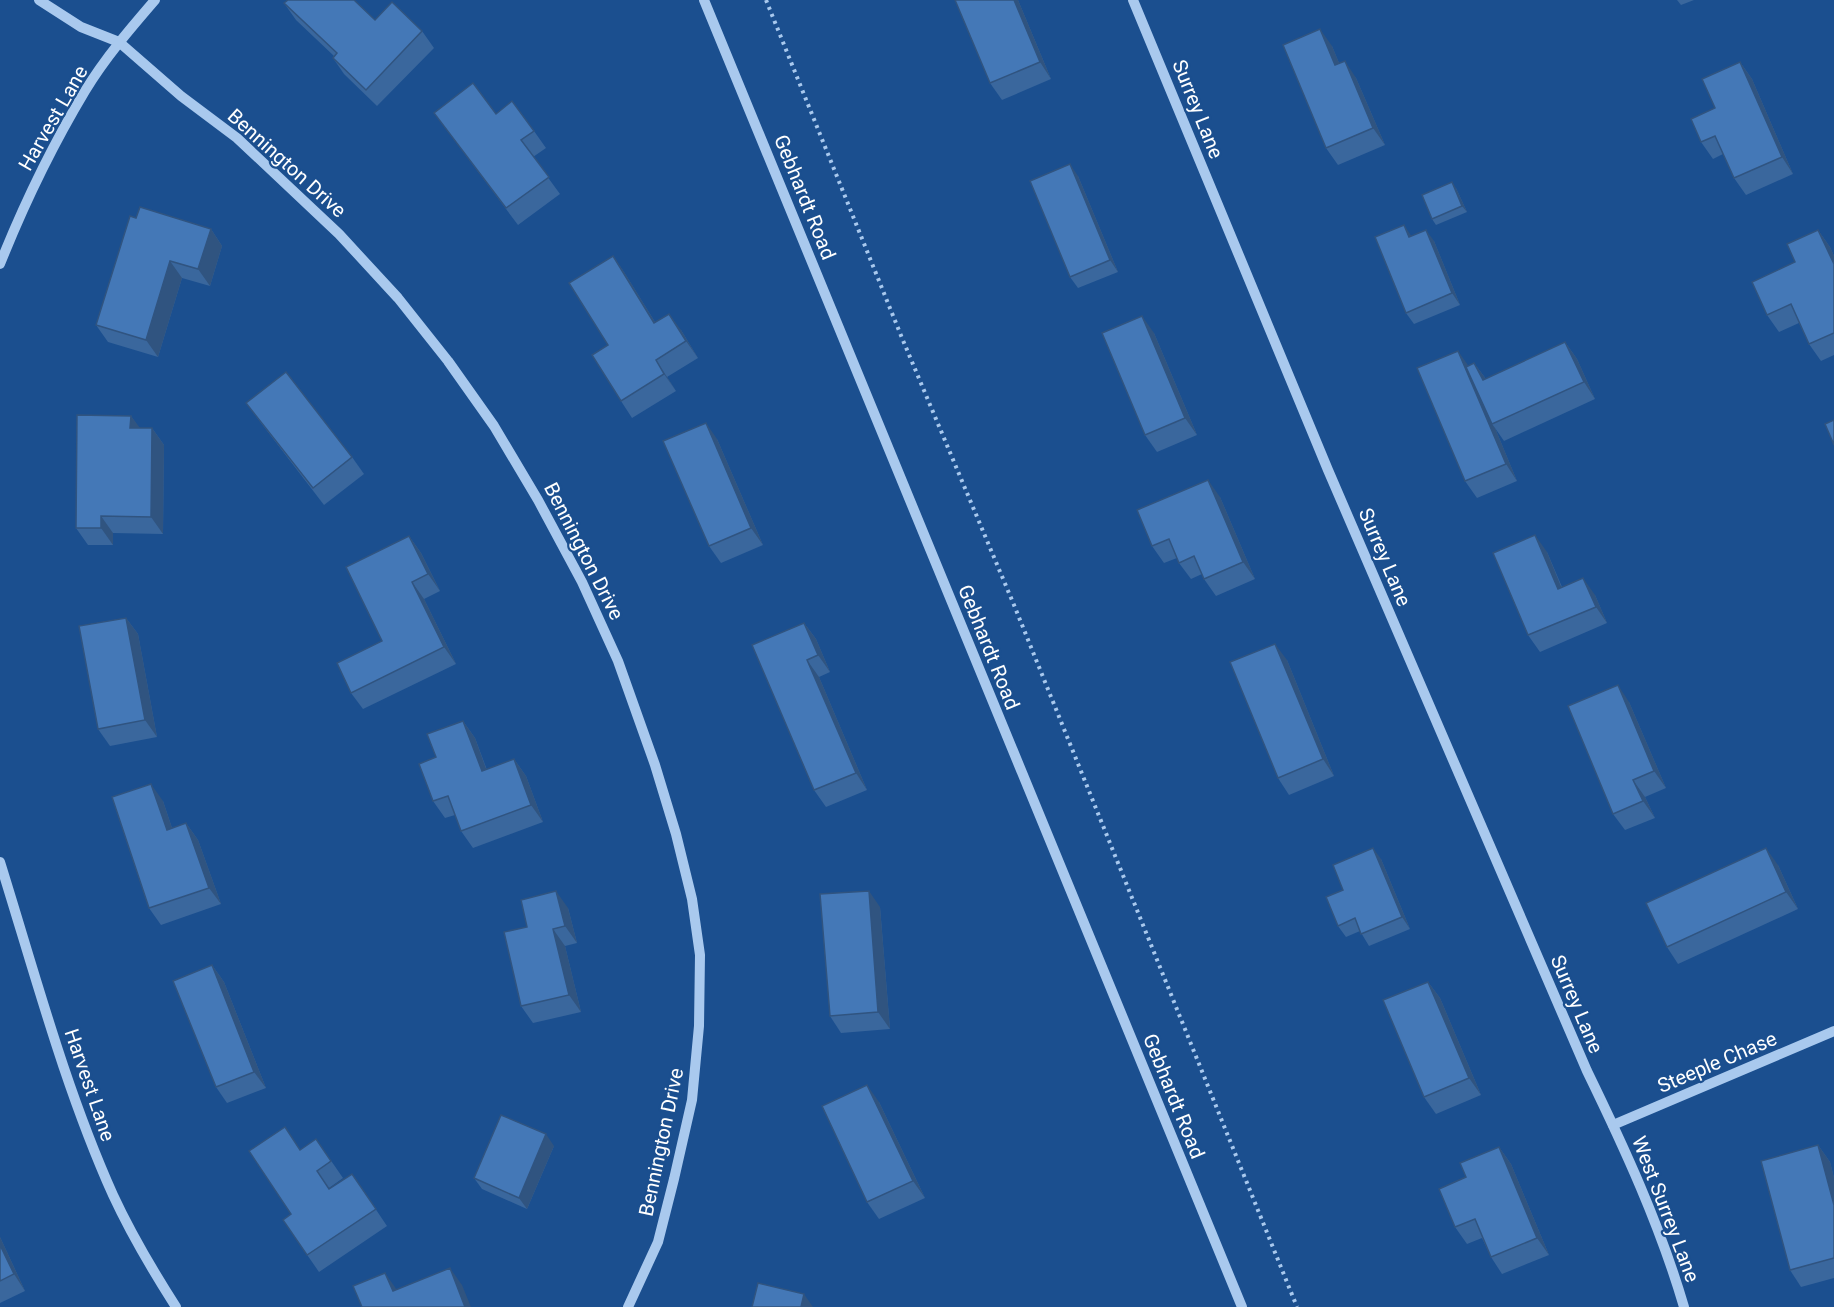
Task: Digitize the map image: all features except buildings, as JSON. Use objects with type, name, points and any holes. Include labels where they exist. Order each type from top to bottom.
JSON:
[{"type":"street","name":"Bennington Drive","points":[[39,0],[81,27],[119,42],[181,96],[237,138],[339,234],[419,325],[448,361],[494,426],[538,500],[582,582],[618,661],[655,765],[676,834],[692,899],[700,955],[699,1026],[692,1100],[658,1242],[628,1307]]},
{"type":"street","name":"Harvest Lane","points":[[0,264],[19,217],[58,139],[86,90],[119,42],[155,0]]},
{"type":"street","name":"Gebhardt Road","points":[[704,0],[1242,1307]]},
{"type":"street","name":"Surrey Lane","points":[[1133,0],[1332,481],[1587,1071],[1613,1125]]},
{"type":"street","name":"Harvest Lane","points":[[0,862],[64,1069],[88,1137],[114,1197],[145,1257],[176,1307]]},
{"type":"street","name":"Steeple Chase","points":[[1613,1125],[1834,1032]]},
{"type":"street","name":"West Surrey Lane","points":[[1613,1125],[1628,1156],[1674,1274],[1683,1307]]},
{"type":"path","points":[[766,0],[902,338],[1014,605],[1297,1307]]}]
